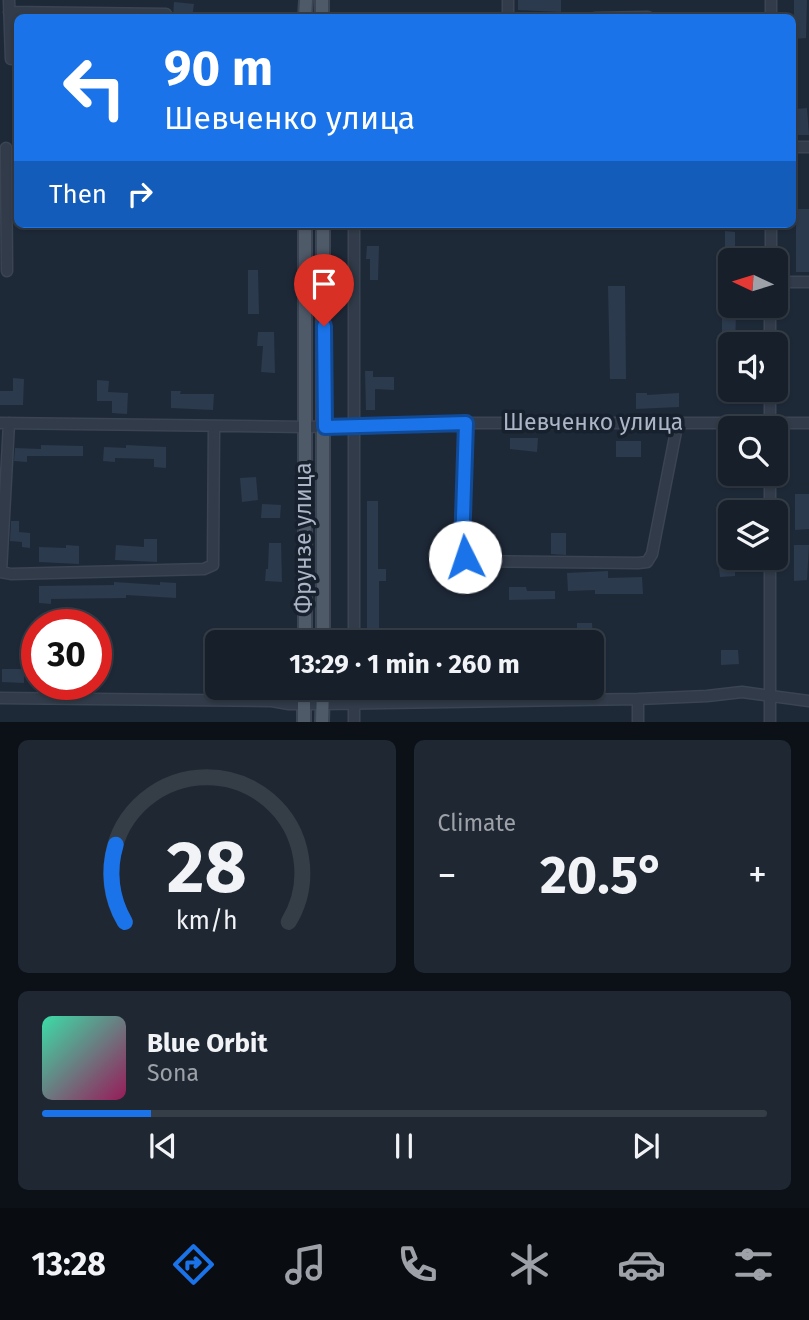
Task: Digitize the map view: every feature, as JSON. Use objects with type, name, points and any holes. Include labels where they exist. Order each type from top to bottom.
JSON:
[{"type":"main road","name":"Фрунзе улица","points":[[305,228],[305,630]]},
{"type":"main road","name":"Фрунзе улица","points":[[323,228],[323,630]]},
{"type":"main road","points":[[304,700],[304,722]]},
{"type":"main road","points":[[322,722],[323,700]]},
{"type":"street","points":[[9,0],[11,59]]},
{"type":"street","points":[[9,12],[166,14]]},
{"type":"street","points":[[7,271],[8,148]]},
{"type":"street","points":[[354,228],[354,630]]},
{"type":"street","points":[[771,228],[771,248]]},
{"type":"street","points":[[788,282],[809,282]]},
{"type":"street","points":[[466,423],[462,548],[465,557],[472,561],[638,563],[647,562],[652,554],[678,421]]},
{"type":"street","name":"Шевченко улица","points":[[4,423],[306,427],[678,421],[718,423]]},
{"type":"street","points":[[4,423],[1,572],[11,574],[204,569],[213,565],[214,426]]},
{"type":"street","name":"Шевченко улица","points":[[788,425],[809,423]]},
{"type":"street","points":[[770,570],[770,722]]},
{"type":"street","points":[[0,698],[354,704],[638,699],[742,692],[809,701]]},
{"type":"street","points":[[638,699],[638,722]]},
{"type":"street","points":[[354,700],[354,722]]},
{"type":"building","points":[[518,0],[561,0],[561,12],[518,10]]},
{"type":"building","points":[[794,0],[807,0],[806,38],[796,39]]},
{"type":"building","points":[[174,2],[194,4],[193,14],[173,14]]},
{"type":"building","points":[[807,108],[809,135],[796,135],[796,109]]},
{"type":"building","points":[[796,209],[809,209],[809,272],[796,272]]},
{"type":"building","points":[[725,231],[735,232],[735,248],[725,248]]},
{"type":"building","points":[[367,246],[379,246],[378,280],[370,280],[370,259],[366,259]]},
{"type":"building","points":[[248,270],[258,270],[259,314],[248,314]]},
{"type":"building","points":[[608,286],[625,286],[626,379],[610,379]]},
{"type":"building","points":[[722,318],[736,318],[735,332],[722,332]]},
{"type":"building","points":[[258,332],[274,332],[275,373],[261,372],[263,346],[257,346]]},
{"type":"building","points":[[365,371],[373,371],[373,377],[394,377],[394,390],[375,389],[375,410],[366,410]]},
{"type":"building","points":[[13,378],[24,379],[23,405],[0,405],[0,391],[13,391]]},
{"type":"building","points":[[97,380],[109,381],[108,392],[128,393],[127,414],[112,413],[112,401],[97,401]]},
{"type":"building","points":[[171,391],[181,391],[180,394],[214,394],[213,410],[171,408]]},
{"type":"building","points":[[636,393],[679,393],[679,407],[636,409]]},
{"type":"building","points":[[510,438],[538,438],[537,452],[510,449]]},
{"type":"building","points":[[616,441],[641,441],[641,457],[616,457]]},
{"type":"building","points":[[41,445],[83,446],[83,456],[27,456],[27,462],[14,461],[15,448],[41,449]]},
{"type":"building","points":[[126,445],[166,447],[166,468],[154,467],[154,459],[115,458],[115,462],[103,461],[104,447],[126,448]]},
{"type":"building","points":[[256,477],[258,500],[242,502],[240,478]]},
{"type":"building","points":[[795,494],[809,494],[809,529],[795,530]]},
{"type":"building","points":[[367,501],[378,501],[378,569],[386,569],[386,581],[379,581],[379,630],[367,630]]},
{"type":"building","points":[[262,504],[281,505],[280,518],[261,518]]},
{"type":"building","points":[[11,521],[19,521],[19,532],[30,533],[30,548],[22,547],[22,542],[10,541]]},
{"type":"building","points":[[479,533],[496,534],[495,552],[479,552]]},
{"type":"building","points":[[551,533],[566,533],[566,555],[551,554]]},
{"type":"building","points":[[144,539],[157,539],[157,562],[115,560],[116,545],[144,547]]},
{"type":"building","points":[[269,543],[281,543],[282,582],[265,581]]},
{"type":"building","points":[[66,545],[79,546],[79,564],[39,562],[39,547],[66,548]]},
{"type":"building","points":[[794,545],[809,545],[807,580],[794,581]]},
{"type":"building","points":[[719,570],[735,570],[735,576],[720,577]]},
{"type":"building","points":[[608,571],[608,578],[642,577],[643,594],[568,591],[567,573]]},
{"type":"building","points":[[114,582],[160,585],[160,582],[176,583],[176,598],[126,595],[126,598],[51,599],[51,604],[39,603],[39,586],[114,585]]},
{"type":"building","points":[[509,587],[526,587],[527,591],[555,591],[555,599],[509,600]]},
{"type":"building","points":[[577,623],[592,623],[592,630],[577,630]]},
{"type":"building","points":[[721,650],[738,650],[739,664],[721,665]]},
{"type":"building","points":[[2,669],[21,669],[21,683],[2,682]]},
{"type":"route","points":[[324,326],[325,427],[466,423],[462,548],[465,557]]}]
